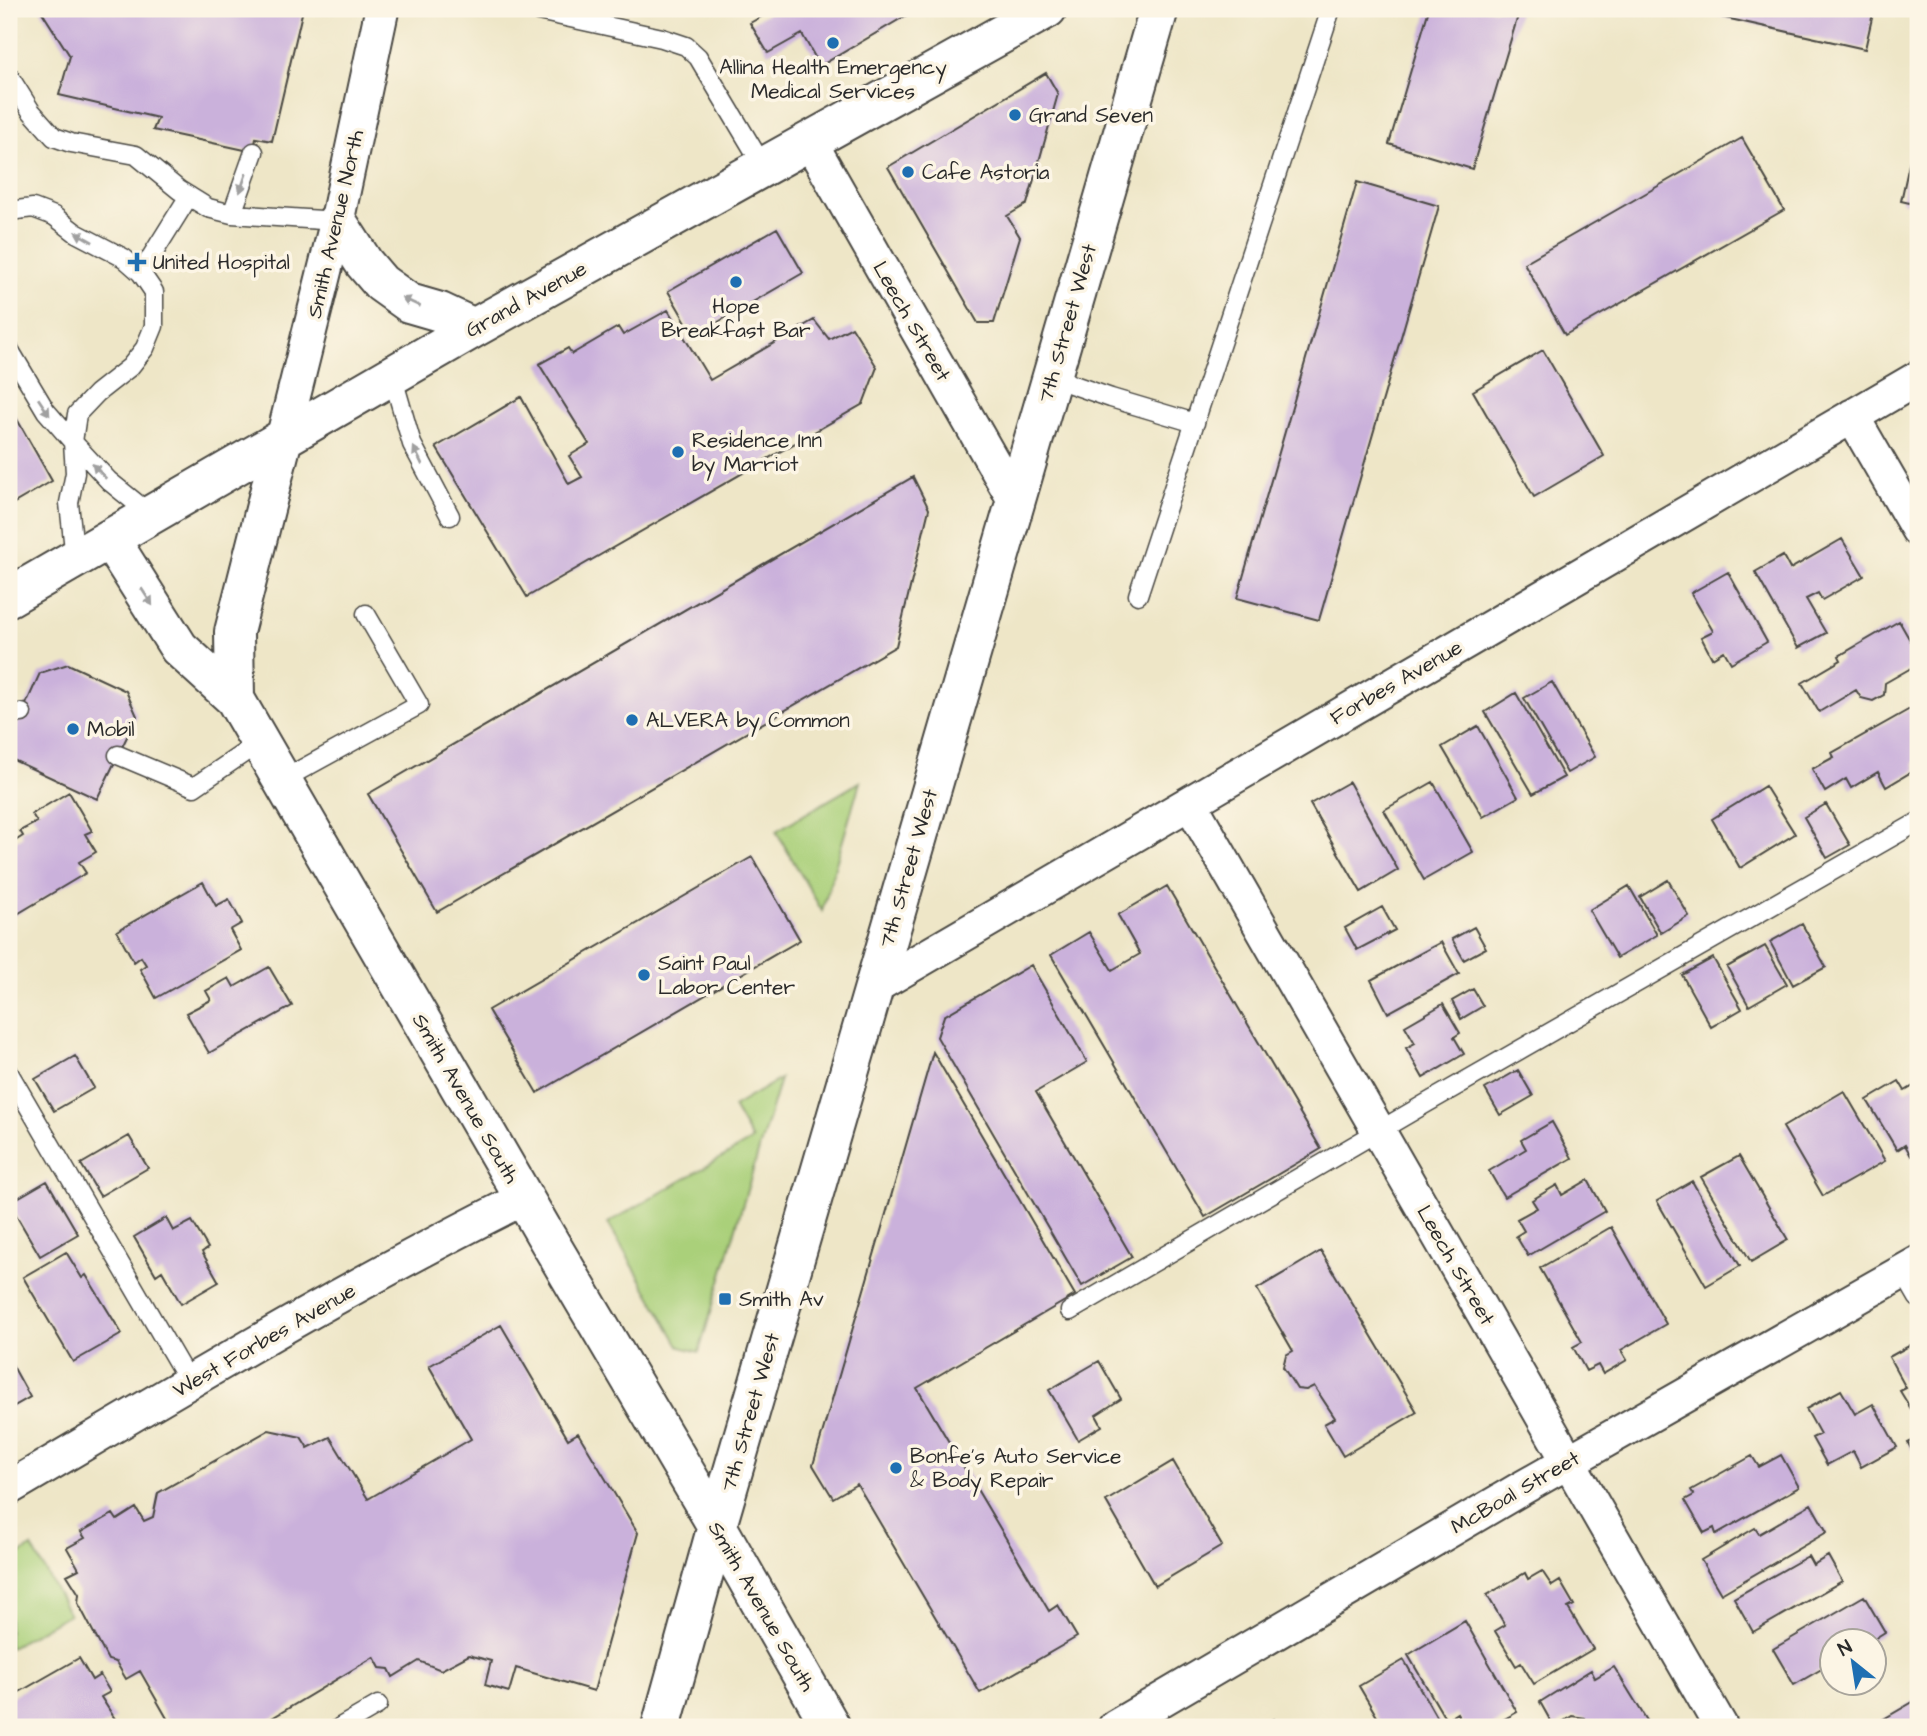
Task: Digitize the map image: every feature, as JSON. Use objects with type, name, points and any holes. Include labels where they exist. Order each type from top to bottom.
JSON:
[{"type":"main road","name":"Grand Avenue","points":[[9,597],[474,328],[1047,9]]},
{"type":"main road","name":"7th Street West","points":[[661,1727],[717,1526],[1159,9]]},
{"type":"main road","points":[[337,221],[363,263],[381,284],[410,303],[440,312],[474,328]]},
{"type":"main road","name":"Smith Avenue South","points":[[283,438],[234,632],[235,699],[717,1526],[831,1727]]},
{"type":"main road","points":[[110,540],[179,648],[235,699]]},
{"type":"street","name":"Smith Avenue North","points":[[283,438],[337,221],[382,9]]},
{"type":"street","name":"Leech Street","points":[[809,141],[1015,501]]},
{"type":"street","name":"Forbes Avenue","points":[[874,987],[1918,378]]},
{"type":"street","points":[[1852,416],[1918,530]]},
{"type":"street","name":"Leech Street","points":[[1190,803],[1721,1727]]},
{"type":"street","name":"West Forbes Avenue","points":[[9,1488],[377,1275],[524,1198]]},
{"type":"street","name":"McBoal Street","points":[[1115,1727],[1568,1461],[1913,1278]]},
{"type":"lane","points":[[529,9],[662,38],[685,46],[698,57],[764,166]]},
{"type":"lane","points":[[1138,595],[1331,9]]},
{"type":"lane","points":[[9,76],[31,111],[54,137],[71,144],[136,155],[208,208],[233,214],[337,221]]},
{"type":"lane","points":[[233,214],[254,152]]},
{"type":"lane","points":[[141,273],[189,196]]},
{"type":"lane","points":[[9,211],[33,208],[54,216],[76,233],[124,258],[141,273],[154,292],[154,326],[145,348],[130,367],[97,393],[77,414],[73,442],[75,473],[69,503],[75,559]]},
{"type":"lane","points":[[9,349],[46,411],[108,481],[151,515]]},
{"type":"lane","points":[[392,375],[412,444],[450,516]]},
{"type":"lane","points":[[1051,377],[1195,423]]},
{"type":"lane","points":[[282,780],[419,705],[366,614]]},
{"type":"lane","points":[[118,755],[194,787],[260,742]]},
{"type":"lane","points":[[1070,1311],[1918,822]]},
{"type":"lane","points":[[9,1073],[189,1382]]},
{"type":"lane","points":[[340,1727],[378,1705]]},
{"type":"green space","points":[[860,782],[822,911],[776,831]]},
{"type":"green space","points":[[780,1079],[699,1352],[680,1347],[608,1223],[752,1140],[733,1107]]},
{"type":"green space","points":[[32,1547],[69,1614],[9,1648],[9,1560]]},
{"type":"building","points":[[40,9],[303,9],[272,141],[256,138],[254,152],[153,130],[158,118],[59,95],[70,56]]},
{"type":"building","name":"Allina Health Emergency Medical Services","points":[[775,9],[910,9],[912,12],[820,66],[802,34],[768,53],[750,23]]},
{"type":"building","points":[[1429,9],[1520,9],[1472,169],[1389,144]]},
{"type":"building","points":[[1685,9],[1874,9],[1865,49]]},
{"type":"building","points":[[1046,73],[1058,94],[1027,204],[1007,216],[1020,237],[994,323],[978,323],[888,167]]},
{"type":"building","points":[[1918,129],[1918,205],[1901,201]]},
{"type":"building","points":[[1742,138],[1784,210],[1565,335],[1524,263]]},
{"type":"building","points":[[1357,182],[1439,206],[1319,620],[1237,598]]},
{"type":"building","name":"Hope Breakfast Bar","points":[[777,228],[803,273],[694,336],[668,291]]},
{"type":"building","name":"Residence Inn by Marriot","points":[[668,310],[710,380],[814,320],[829,339],[852,327],[877,367],[863,404],[527,597],[436,447],[521,397],[569,484],[582,477],[569,456],[589,444],[539,364],[568,348],[572,354],[618,327],[623,335]]},
{"type":"building","points":[[1543,350],[1604,456],[1534,497],[1473,391]]},
{"type":"building","points":[[9,405],[52,481],[9,506]]},
{"type":"building","name":"ALVERA by Common","points":[[913,477],[929,509],[896,646],[437,912],[368,794]]},
{"type":"building","points":[[1842,539],[1864,576],[1822,600],[1818,593],[1806,599],[1826,633],[1798,648],[1755,572],[1783,556],[1790,569]]},
{"type":"building","points":[[1728,572],[1767,642],[1731,663],[1724,651],[1712,658],[1701,637],[1713,631],[1691,593]]},
{"type":"building","points":[[1899,621],[1918,654],[1918,664],[1885,683],[1884,695],[1873,701],[1861,698],[1856,690],[1819,712],[1802,683],[1841,660],[1839,656]]},
{"type":"building","name":"Mobil","points":[[68,664],[126,691],[137,716],[97,799],[9,758],[9,742],[40,673]]},
{"type":"building","points":[[1552,682],[1595,757],[1567,773],[1524,698]]},
{"type":"building","points":[[1516,693],[1564,777],[1533,794],[1485,712]]},
{"type":"building","points":[[1910,709],[1918,722],[1918,759],[1913,763],[1916,769],[1886,787],[1878,772],[1851,788],[1846,779],[1825,792],[1812,769],[1834,757],[1832,753]]},
{"type":"building","points":[[1478,726],[1518,797],[1483,817],[1442,747]]},
{"type":"building","points":[[1349,782],[1398,870],[1361,892],[1310,804]]},
{"type":"building","points":[[1433,782],[1473,852],[1424,880],[1384,810]]},
{"type":"building","points":[[1765,786],[1795,834],[1740,868],[1712,819]]},
{"type":"building","name":"Mobil","points":[[69,792],[92,831],[85,834],[96,852],[79,862],[86,873],[9,919],[9,845],[23,836],[20,831],[37,822],[32,814]]},
{"type":"building","points":[[1826,804],[1850,845],[1827,858],[1804,817]]},
{"type":"building","name":"Saint Paul Labor Center","points":[[752,857],[800,940],[537,1093],[488,1010]]},
{"type":"building","points":[[1668,880],[1689,916],[1661,933],[1640,897]]},
{"type":"building","points":[[203,882],[216,906],[229,899],[242,923],[230,930],[241,950],[156,998],[140,969],[146,965],[141,957],[134,962],[117,931]]},
{"type":"building","points":[[1167,886],[1321,1149],[1205,1217],[1051,955],[1089,932],[1112,970],[1140,954],[1118,915]]},
{"type":"building","points":[[1629,886],[1657,935],[1617,958],[1589,910]]},
{"type":"building","points":[[1382,907],[1395,930],[1357,950],[1345,928]]},
{"type":"building","points":[[1802,924],[1826,967],[1793,985],[1770,942]]},
{"type":"building","points":[[1474,927],[1486,948],[1464,960],[1452,939]]},
{"type":"building","points":[[1441,942],[1459,974],[1388,1013],[1371,980]]},
{"type":"building","points":[[1765,946],[1787,984],[1749,1006],[1727,967]]},
{"type":"building","points":[[1713,958],[1742,1009],[1711,1027],[1682,975]]},
{"type":"building","points":[[1031,965],[1087,1062],[1036,1092],[1132,1257],[1082,1286],[937,1037],[944,1016]]},
{"type":"building","points":[[269,967],[292,1006],[209,1053],[186,1013],[211,1000],[206,991],[229,978],[234,987]]},
{"type":"building","points":[[1473,989],[1483,1006],[1461,1019],[1452,1001]]},
{"type":"building","points":[[1443,1004],[1460,1033],[1454,1037],[1464,1054],[1423,1078],[1406,1048],[1415,1043],[1405,1026]]},
{"type":"building","points":[[933,1052],[1075,1295],[917,1388],[1049,1611],[1058,1605],[1077,1637],[980,1693],[857,1484],[833,1498],[813,1465]]},
{"type":"building","points":[[75,1056],[94,1088],[54,1111],[35,1079]]},
{"type":"building","points":[[1518,1070],[1533,1096],[1500,1115],[1485,1089]]},
{"type":"building","points":[[1899,1081],[1905,1091],[1917,1084],[1918,1086],[1918,1152],[1911,1156],[1905,1145],[1897,1150],[1867,1100]]},
{"type":"building","points":[[1844,1091],[1885,1161],[1823,1196],[1783,1127]]},
{"type":"building","points":[[1552,1122],[1572,1158],[1504,1197],[1489,1171],[1526,1149],[1521,1140]]},
{"type":"building","points":[[9,1134],[15,1146],[9,1150]]},
{"type":"building","points":[[129,1136],[148,1168],[100,1196],[81,1164]]},
{"type":"building","points":[[1739,1156],[1788,1240],[1751,1262],[1701,1177]]},
{"type":"building","points":[[1588,1180],[1605,1211],[1528,1256],[1516,1236],[1524,1231],[1517,1219],[1537,1208],[1532,1200],[1557,1185],[1562,1195]]},
{"type":"building","points":[[47,1181],[78,1234],[40,1256],[9,1203]]},
{"type":"building","points":[[1692,1181],[1740,1266],[1706,1286],[1657,1201]]},
{"type":"building","points":[[166,1218],[173,1231],[192,1221],[208,1248],[202,1252],[219,1282],[181,1304],[162,1271],[156,1275],[134,1237]]},
{"type":"building","points":[[1611,1227],[1666,1324],[1621,1350],[1627,1360],[1603,1374],[1598,1365],[1586,1371],[1573,1347],[1582,1342],[1540,1268]]},
{"type":"building","points":[[1321,1251],[1417,1412],[1343,1456],[1324,1424],[1335,1418],[1314,1386],[1306,1390],[1297,1389],[1283,1367],[1286,1355],[1293,1351],[1257,1289]]},
{"type":"building","points":[[66,1252],[82,1278],[86,1275],[122,1334],[73,1362],[23,1277]]},
{"type":"building","points":[[501,1325],[568,1439],[578,1433],[638,1533],[594,1691],[516,1668],[509,1692],[485,1685],[491,1661],[469,1655],[441,1670],[419,1661],[393,1677],[389,1669],[380,1668],[374,1657],[257,1727],[172,1727],[140,1671],[126,1679],[116,1662],[108,1660],[78,1603],[79,1594],[67,1575],[79,1569],[67,1548],[85,1538],[81,1532],[113,1514],[117,1520],[136,1508],[144,1521],[153,1517],[158,1493],[269,1430],[301,1437],[308,1448],[330,1437],[368,1499],[471,1439],[429,1366]]},
{"type":"building","points":[[1918,1341],[1918,1405],[1911,1409],[1900,1391],[1906,1388],[1889,1357]]},
{"type":"building","points":[[9,1359],[30,1397],[9,1409]]},
{"type":"building","points":[[1099,1361],[1121,1399],[1096,1415],[1102,1426],[1078,1440],[1049,1390]]},
{"type":"building","points":[[1841,1390],[1855,1414],[1873,1404],[1897,1447],[1861,1467],[1853,1451],[1827,1465],[1812,1438],[1820,1434],[1806,1409]]},
{"type":"building","points":[[1918,1438],[1918,1462],[1908,1443]]},
{"type":"building","points":[[1781,1455],[1799,1487],[1716,1534],[1714,1528],[1704,1533],[1685,1500],[1694,1495],[1691,1490],[1752,1456],[1759,1467]]},
{"type":"building","points":[[1173,1461],[1222,1546],[1155,1586],[1106,1501]]},
{"type":"building","points":[[1811,1504],[1827,1532],[1721,1594],[1701,1560],[1755,1528],[1759,1534]]},
{"type":"building","points":[[1808,1556],[1813,1565],[1828,1556],[1842,1581],[1753,1632],[1734,1598]]},
{"type":"building","points":[[1542,1571],[1552,1586],[1560,1581],[1574,1605],[1568,1608],[1593,1649],[1534,1684],[1521,1663],[1516,1666],[1495,1631],[1505,1625],[1487,1595],[1525,1573],[1528,1579]]},
{"type":"building","points":[[1864,1596],[1883,1628],[1818,1628],[1818,1671],[1794,1685],[1773,1649]]},
{"type":"building","points":[[1465,1621],[1517,1712],[1490,1727],[1465,1727],[1457,1713],[1446,1720],[1408,1655]]},
{"type":"building","points":[[79,1658],[92,1680],[100,1675],[110,1692],[101,1697],[115,1719],[101,1727],[14,1727],[9,1718],[9,1698]]},
{"type":"building","points":[[1404,1660],[1442,1727],[1383,1727],[1359,1686]]},
{"type":"building","points":[[1614,1667],[1651,1727],[1580,1727],[1587,1723],[1585,1718],[1572,1716],[1554,1727],[1540,1702],[1591,1670],[1595,1678]]},
{"type":"building","points":[[1918,1699],[1918,1727],[1870,1727]]},
{"type":"building","points":[[1274,1719],[1279,1727],[1259,1727]]},
{"type":"place","name":"Allina Health Emergency Medical Services","points":[[833,43]]},
{"type":"place","name":"Grand Seven","points":[[1015,115]]},
{"type":"place","name":"Cafe Astoria","points":[[908,172]]},
{"type":"place","name":"United Hospital","points":[[137,262]]},
{"type":"place","name":"Hope Breakfast Bar","points":[[736,282]]},
{"type":"place","name":"Residence Inn by Marriot","points":[[678,452]]},
{"type":"place","name":"ALVERA by Common","points":[[632,720]]},
{"type":"place","name":"Mobil","points":[[73,729]]},
{"type":"place","name":"Saint Paul Labor Center","points":[[644,975]]},
{"type":"place","name":"Smith Av","points":[[725,1299]]},
{"type":"place","name":"Bonfe's Auto Service & Body Repair","points":[[896,1468]]}]
